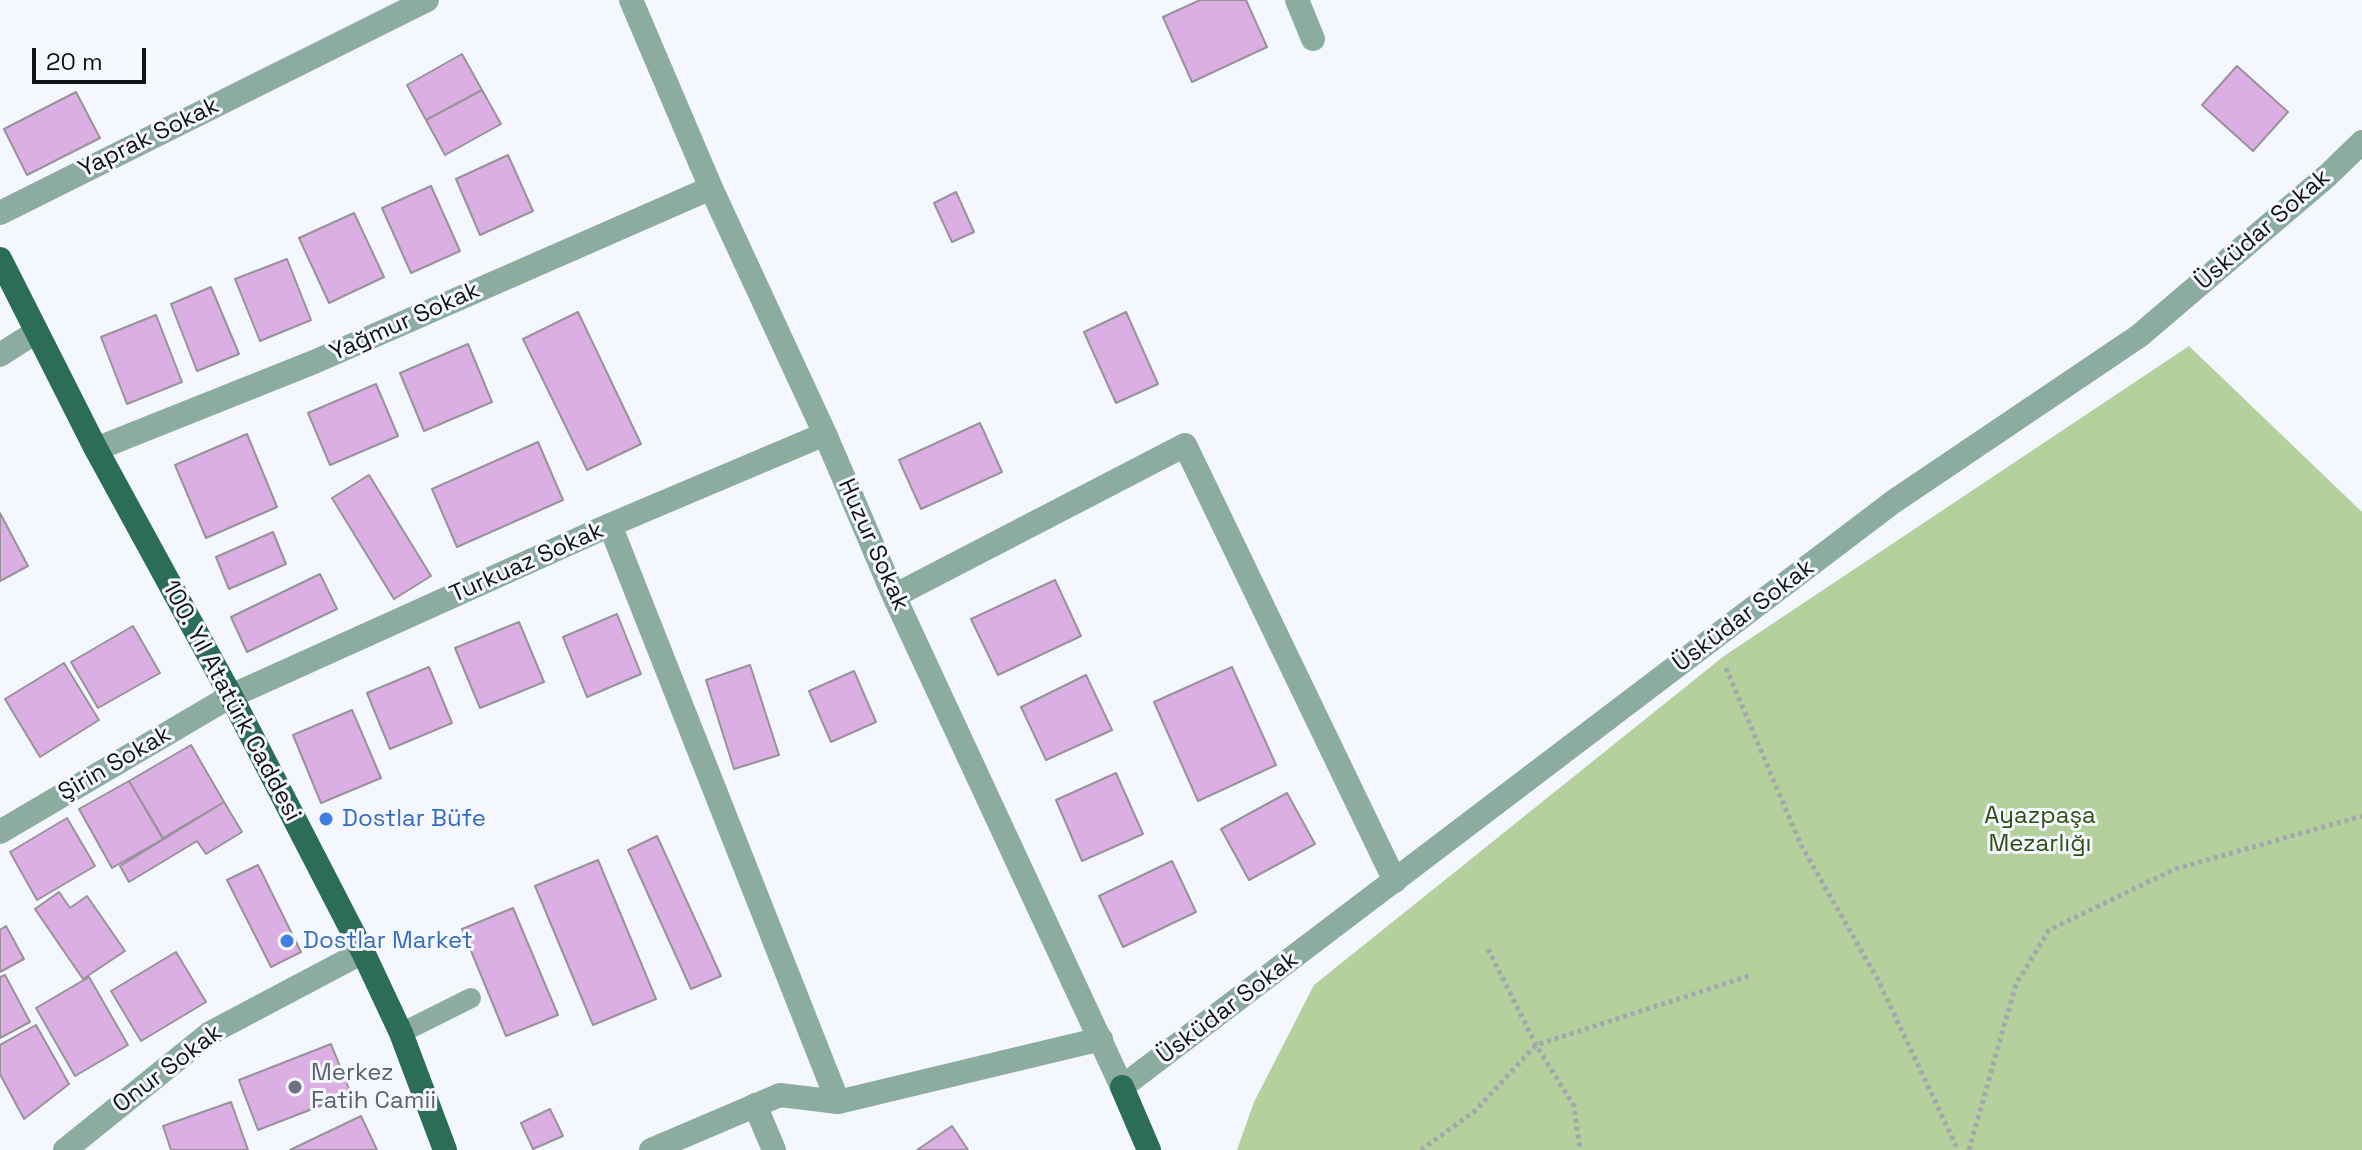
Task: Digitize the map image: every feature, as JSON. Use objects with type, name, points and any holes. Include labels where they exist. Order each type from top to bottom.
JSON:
[{"type":"main road","name":"100. Yıl Atatürk Caddesi","points":[[0,259],[96,449],[231,696],[363,952],[401,1033],[445,1150]]},
{"type":"main road","points":[[1122,1087],[1149,1150]]},
{"type":"street","name":"Yaprak Sokak","points":[[0,213],[427,0]]},
{"type":"street","name":"Huzur Sokak","points":[[631,0],[711,188],[825,434],[894,596],[1122,1087]]},
{"type":"street","points":[[1297,0],[1313,39]]},
{"type":"street","name":"Üsküdar Sokak","points":[[1122,1087],[1893,502],[2139,336],[2328,175],[2362,142]]},
{"type":"street","name":"Yağmur Sokak","points":[[96,449],[314,362],[711,188]]},
{"type":"street","points":[[0,355],[36,332]]},
{"type":"street","name":"Turkuaz Sokak","points":[[231,696],[610,525],[825,434]]},
{"type":"street","points":[[894,596],[1185,445],[1395,881]]},
{"type":"street","points":[[610,525],[838,1102]]},
{"type":"street","name":"Şirin Sokak","points":[[0,832],[231,696]]},
{"type":"street","name":"Onur Sokak","points":[[65,1150],[210,1033],[363,952]]},
{"type":"street","points":[[651,1150],[780,1095],[838,1102],[1101,1039]]},
{"type":"street","points":[[755,1105],[774,1150]]},
{"type":"lane","points":[[401,1033],[471,998]]},
{"type":"path","points":[[1714,638],[1801,845],[1878,980],[1958,1150]]},
{"type":"path","points":[[1969,1150],[2016,984],[2049,930],[2175,869],[2362,816]]},
{"type":"path","points":[[1488,949],[1536,1045],[1574,1106],[1580,1150]]},
{"type":"path","points":[[1421,1150],[1476,1110],[1536,1045],[1749,976]]},
{"type":"green space","name":"Ayazpaşa Mezarlığı","points":[[2189,346],[2362,512],[2362,1150],[1237,1150],[1254,1102],[1314,985],[1724,656]]},
{"type":"building","points":[[1200,0],[1246,0],[1267,47],[1192,82],[1163,17]]},
{"type":"building","points":[[462,54],[482,90],[426,120],[407,85]]},
{"type":"building","points":[[2237,66],[2288,112],[2253,151],[2202,105]]},
{"type":"building","points":[[482,90],[501,124],[445,155],[426,120]]},
{"type":"building","points":[[76,92],[100,138],[27,175],[4,129]]},
{"type":"building","points":[[508,155],[533,211],[480,235],[456,179]]},
{"type":"building","points":[[431,186],[460,251],[411,273],[382,208]]},
{"type":"building","points":[[956,192],[974,232],[952,242],[934,203]]},
{"type":"building","points":[[354,213],[384,277],[329,303],[299,238]]},
{"type":"building","points":[[287,259],[311,320],[260,341],[235,279]]},
{"type":"building","points":[[211,287],[239,354],[197,371],[171,304]]},
{"type":"building","points":[[578,312],[641,444],[587,470],[523,339]]},
{"type":"building","points":[[1126,312],[1158,384],[1116,403],[1084,332]]},
{"type":"building","points":[[156,315],[182,382],[127,404],[101,337]]},
{"type":"building","points":[[468,344],[492,402],[424,431],[400,373]]},
{"type":"building","points":[[376,384],[398,436],[330,465],[308,413]]},
{"type":"building","points":[[980,423],[1002,472],[921,509],[899,460]]},
{"type":"building","points":[[247,434],[277,507],[206,538],[175,465]]},
{"type":"building","points":[[538,442],[563,500],[457,547],[432,489]]},
{"type":"building","points":[[369,475],[431,576],[394,599],[332,498]]},
{"type":"building","points":[[0,513],[28,566],[0,581]]},
{"type":"building","points":[[273,532],[286,564],[229,589],[216,557]]},
{"type":"building","points":[[320,574],[337,609],[247,652],[231,617]]},
{"type":"building","points":[[1055,580],[1081,636],[998,675],[971,619]]},
{"type":"building","points":[[617,614],[641,674],[587,697],[563,637]]},
{"type":"building","points":[[519,622],[544,682],[480,708],[455,648]]},
{"type":"building","points":[[133,626],[160,673],[98,708],[71,662]]},
{"type":"building","points":[[64,663],[99,720],[40,757],[5,699]]},
{"type":"building","points":[[750,665],[779,755],[734,769],[706,680]]},
{"type":"building","points":[[429,667],[452,723],[390,749],[367,693]]},
{"type":"building","points":[[1232,667],[1276,765],[1198,801],[1154,702]]},
{"type":"building","points":[[854,671],[876,722],[831,742],[809,691]]},
{"type":"building","points":[[1086,675],[1112,730],[1046,760],[1021,707]]},
{"type":"building","points":[[352,710],[381,778],[321,803],[293,735]]},
{"type":"building","points":[[191,745],[224,802],[163,838],[129,781]]},
{"type":"building","points":[[1116,773],[1143,834],[1082,861],[1056,800]]},
{"type":"building","points":[[129,781],[163,839],[112,868],[79,809]]},
{"type":"building","points":[[1287,793],[1315,844],[1249,880],[1221,829]]},
{"type":"building","points":[[224,802],[242,832],[206,854],[197,841],[129,882],[120,866]]},
{"type":"building","points":[[67,818],[95,866],[37,900],[10,852]]},
{"type":"building","points":[[657,836],[721,976],[691,989],[628,850]]},
{"type":"building","points":[[598,860],[656,999],[593,1025],[535,886]]},
{"type":"building","points":[[1172,861],[1196,912],[1123,947],[1099,896]]},
{"type":"building","points":[[258,865],[301,952],[271,967],[227,880]]},
{"type":"building","points":[[59,892],[70,908],[87,896],[125,951],[83,979],[35,909]]},
{"type":"building","points":[[513,908],[558,1015],[506,1036],[462,929]]},
{"type":"building","points":[[6,926],[24,959],[0,972],[0,930]]},
{"type":"building","points":[[176,952],[206,1002],[141,1041],[111,991]]},
{"type":"building","points":[[5,975],[30,1022],[0,1038],[0,977]]},
{"type":"building","points":[[89,977],[128,1045],[75,1076],[36,1008]]},
{"type":"building","points":[[36,1025],[69,1084],[24,1119],[0,1074],[0,1045]]},
{"type":"building","name":"Merkez Fatih Camii","points":[[331,1044],[351,1094],[258,1130],[239,1080]]},
{"type":"building","points":[[231,1102],[248,1150],[171,1150],[163,1126]]},
{"type":"building","points":[[550,1109],[563,1136],[533,1149],[521,1123]]},
{"type":"building","points":[[361,1116],[377,1150],[290,1150]]},
{"type":"building","points":[[952,1126],[968,1150],[917,1150]]},
{"type":"place","name":"Dostlar Büfe","points":[[326,819]]},
{"type":"place","name":"Dostlar Market","points":[[287,941]]},
{"type":"place","name":"Merkez Fatih Camii","points":[[295,1087]]}]
